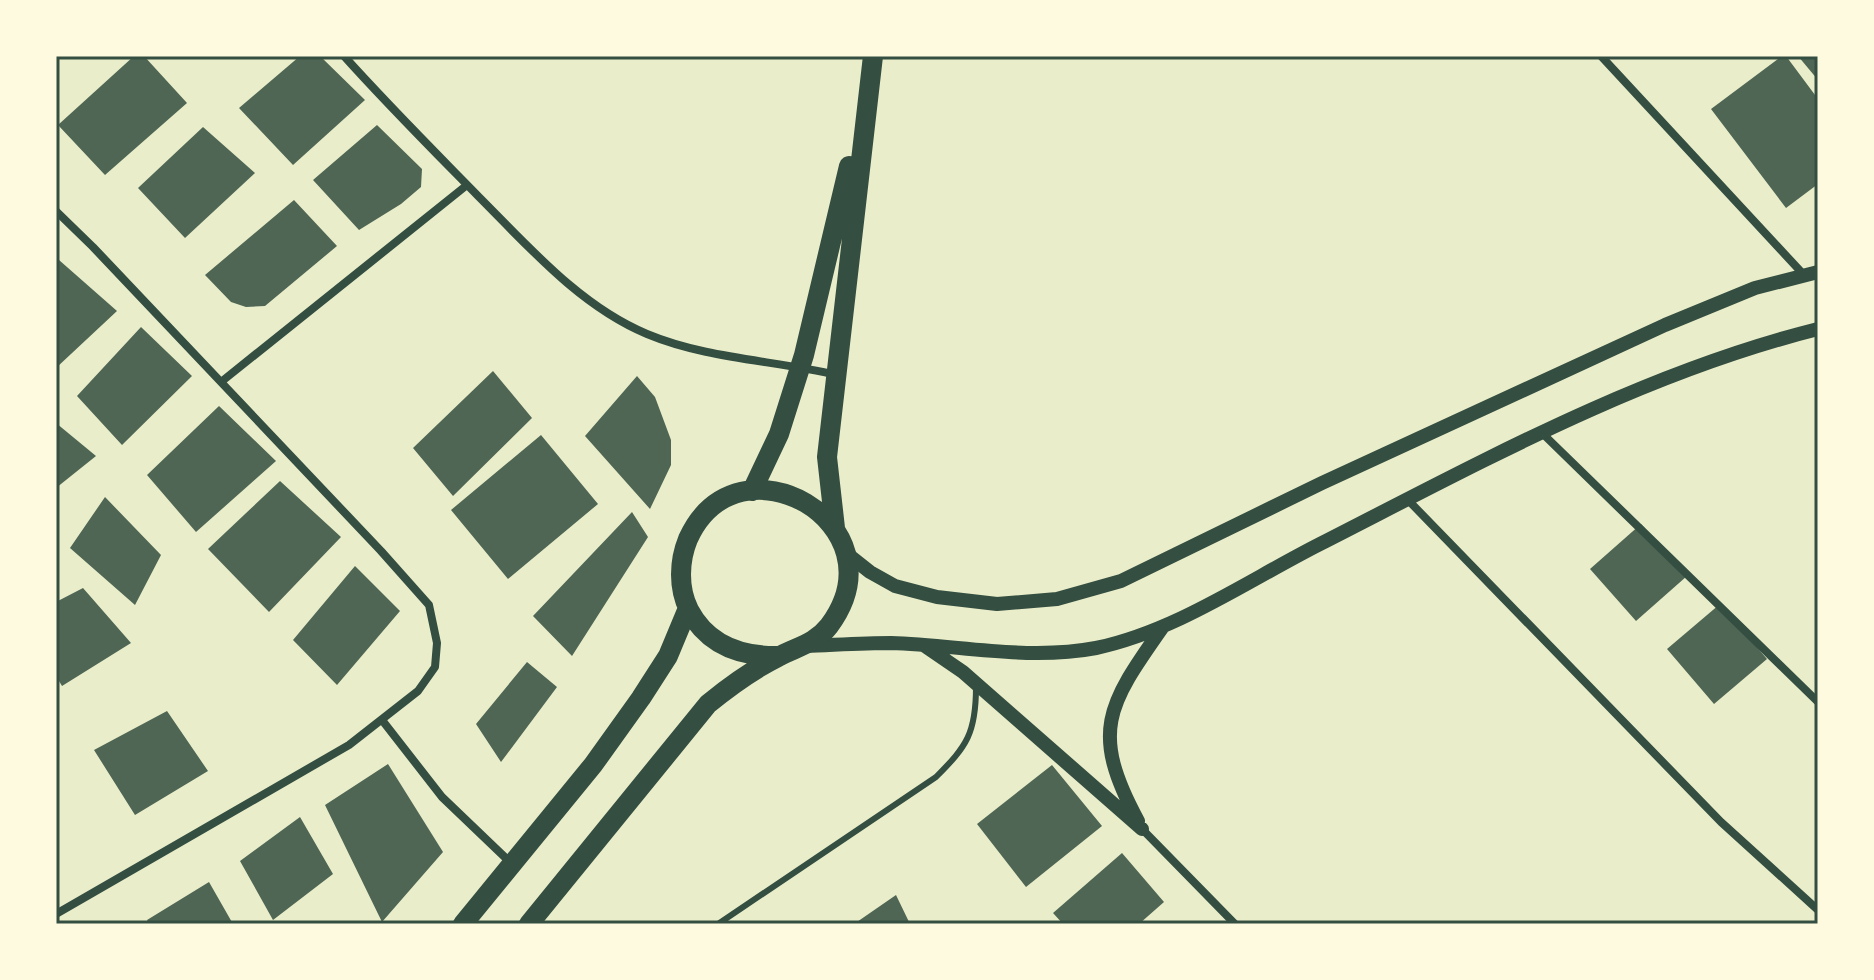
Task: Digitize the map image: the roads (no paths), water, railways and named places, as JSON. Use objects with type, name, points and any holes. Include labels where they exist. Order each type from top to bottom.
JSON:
[{"type":"main road","points":[[529,924],[708,704],[739,679],[780,656],[806,646],[827,629],[841,606],[848,580],[846,553],[835,528],[827,457],[873,56]]},
{"type":"main road","points":[[752,491],[779,434],[800,366],[870,81]]},
{"type":"main road","points":[[780,656],[753,656],[727,648],[704,632],[688,608],[681,581],[682,553],[694,527],[713,507],[738,493],[766,489],[794,495],[817,508],[835,528]]},
{"type":"main road","points":[[463,924],[593,765],[641,698],[668,656],[688,608]]},
{"type":"street","points":[[344,56],[550,269],[599,306],[644,333],[694,351],[800,366],[837,375]]},
{"type":"street","points":[[846,553],[895,586],[937,597],[997,604],[1057,599],[1121,581],[1583,361],[1755,288],[1811,273],[1601,56]]},
{"type":"street","points":[[221,382],[467,185]]},
{"type":"street","points":[[56,211],[429,605],[437,643],[435,667],[418,691],[349,745],[56,914]]},
{"type":"street","points":[[806,646],[891,643],[1039,653],[1095,648],[1162,628],[1541,432],[1681,371],[1818,329]]},
{"type":"street","points":[[1541,432],[1818,702]]},
{"type":"street","points":[[1407,499],[1721,822],[1818,910]]},
{"type":"street","points":[[1142,829],[1118,785],[1110,757],[1109,729],[1116,702],[1129,676],[1162,628]]},
{"type":"street","points":[[925,646],[977,684],[1142,829],[1235,924]]},
{"type":"street","points":[[382,720],[442,797],[512,864]]},
{"type":"lane","points":[[718,924],[936,777],[959,754],[969,737],[976,709],[977,684]]}]
